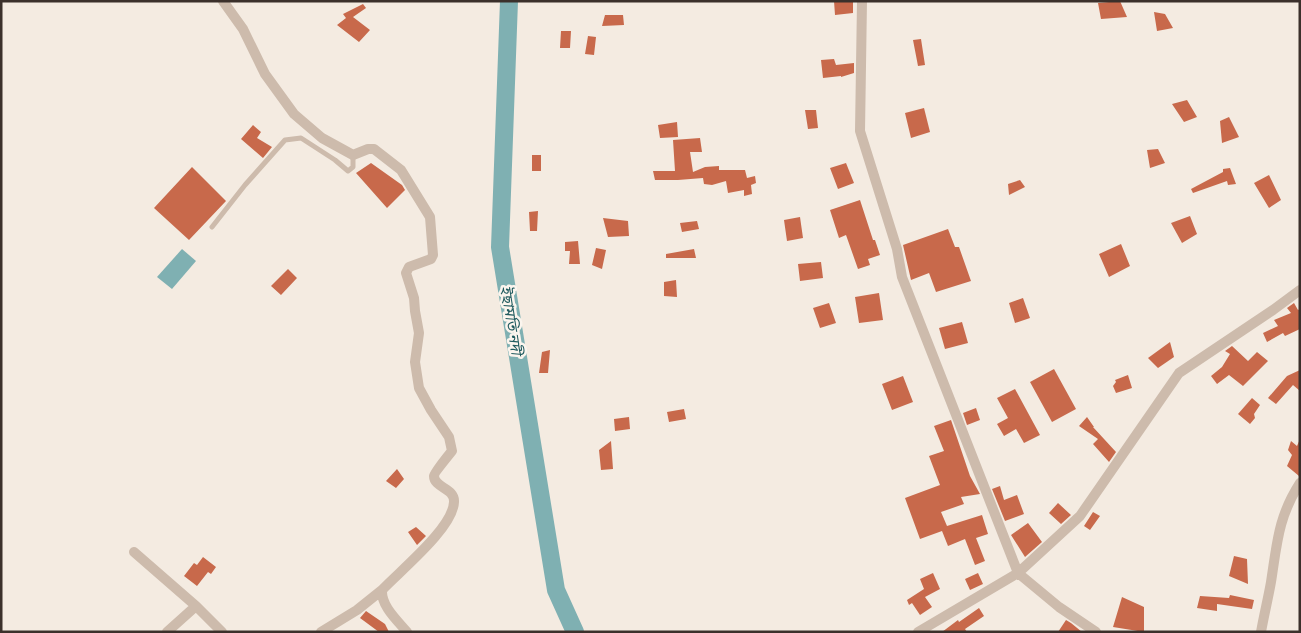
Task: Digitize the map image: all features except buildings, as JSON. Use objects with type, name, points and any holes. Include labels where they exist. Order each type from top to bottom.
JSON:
[{"type":"street","points":[[223,1],[243,29],[265,74],[294,114],[322,138],[353,155],[368,149],[374,149],[400,170],[430,217],[434,255],[431,259],[409,267],[406,273],[414,298],[419,333],[415,362],[419,388],[449,436],[452,451],[445,462],[435,471],[434,476],[435,480],[452,492],[455,498],[453,510],[437,536],[382,590],[357,610],[321,632]]},
{"type":"street","points":[[862,1],[860,131],[897,249],[902,277],[1018,573],[1059,608],[1096,632]]},
{"type":"street","points":[[918,632],[1018,573],[1080,516],[1179,372],[1300,290]]},
{"type":"street","points":[[1261,632],[1282,516],[1300,484]]},
{"type":"street","points":[[134,552],[196,606],[222,632]]},
{"type":"street","points":[[382,590],[381,597],[407,632]]},
{"type":"street","points":[[167,632],[196,606]]},
{"type":"lane","points":[[212,227],[245,185],[285,140],[302,138],[336,160],[348,171],[353,167],[353,155]]},
{"type":"water","points":[[182,249],[196,261],[172,289],[157,277]]},
{"type":"waterway","name":"ইছামতি নদী","points":[[509,1],[500,247],[556,590],[575,632]]}]
